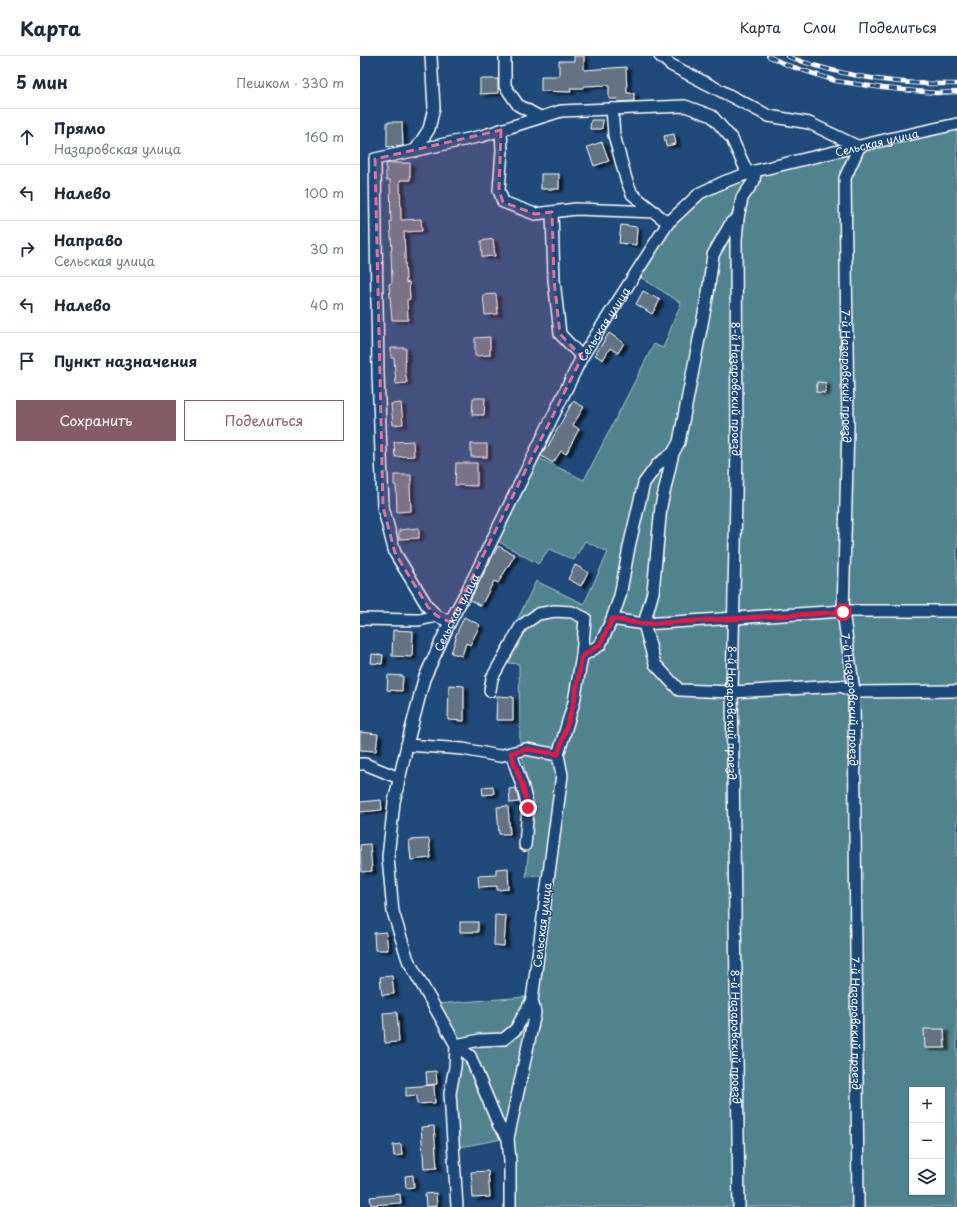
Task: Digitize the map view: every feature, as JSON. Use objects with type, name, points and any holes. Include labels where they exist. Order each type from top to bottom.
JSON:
[{"type":"street","points":[[415,150],[429,129],[434,108],[431,56]]},
{"type":"street","points":[[505,56],[505,86],[518,106],[540,118]]},
{"type":"street","points":[[660,56],[671,65],[769,116],[809,122],[859,147]]},
{"type":"street","points":[[450,622],[437,616],[422,599],[395,553],[383,507],[378,373],[375,159],[482,136],[561,111],[685,106],[712,116],[732,139],[752,173]]},
{"type":"street","points":[[612,109],[614,135],[626,179],[632,194],[668,223]]},
{"type":"street","name":"Сельская улица","points":[[456,1045],[408,960],[393,912],[388,858],[394,802],[424,679],[450,622],[470,585],[582,357],[668,223],[700,193],[726,181],[752,173],[893,138],[957,124]]},
{"type":"street","points":[[501,130],[502,151],[499,190],[503,202],[535,214],[576,209],[656,212]]},
{"type":"street","name":"7-й Назаровский проезд","points":[[858,1207],[854,692],[843,612],[848,427],[845,178],[859,147]]},
{"type":"street","name":"8-й Назаровский проезд","points":[[739,1207],[732,692],[738,446],[736,239],[742,198],[754,181],[752,173]]},
{"type":"street","points":[[552,212],[554,280],[560,334],[582,357]]},
{"type":"street","points":[[738,218],[731,223],[713,255],[708,293],[679,442],[674,453],[661,506],[653,592],[644,624],[655,664],[679,690],[732,692],[841,686],[854,692],[957,691]]},
{"type":"street","points":[[582,656],[600,645],[612,619],[620,596],[629,547],[644,483],[658,464],[674,453]]},
{"type":"street","points":[[407,745],[463,748],[499,756],[526,749],[558,754],[574,702],[582,656],[585,618],[572,612],[555,611],[538,614],[521,626],[492,678],[490,692]]},
{"type":"street","points":[[612,619],[644,624],[843,612],[957,611]]},
{"type":"street","points":[[360,619],[419,620],[437,616]]},
{"type":"street","points":[[511,753],[528,808],[525,845]]},
{"type":"street","name":"Сельская улица","points":[[510,1207],[510,1161],[508,1138],[535,1013],[532,1000],[562,775],[558,754]]},
{"type":"street","points":[[360,764],[365,764],[399,778]]},
{"type":"street","points":[[456,1045],[480,1040],[504,1039],[516,1029],[532,1000]]},
{"type":"street","points":[[456,1045],[470,1056],[499,1126],[508,1138]]},
{"type":"street","points":[[456,1045],[455,1067],[450,1093],[457,1207]]},
{"type":"highlighted area","points":[[501,130],[499,190],[503,202],[535,214],[552,212],[554,280],[560,334],[582,357],[450,622],[437,616],[428,607],[395,553],[383,507],[375,159]]},
{"type":"green space","points":[[957,128],[957,1207],[513,1207],[513,1137],[460,1147],[455,1093],[459,1067],[437,1004],[525,997],[537,992],[550,875],[526,877],[533,808],[520,746],[519,664],[497,662],[536,581],[584,604],[608,552],[585,541],[574,560],[549,549],[538,564],[496,540],[537,457],[584,480],[654,344],[663,348],[681,303],[640,277],[673,227],[689,208],[697,201],[728,185],[747,178]]},
{"type":"building","points":[[574,56],[584,56],[584,70],[626,67],[627,93],[634,93],[634,101],[618,102],[617,99],[609,99],[609,85],[570,88],[571,92],[541,91],[541,76],[559,76],[559,61],[574,61]]},
{"type":"building","points":[[480,79],[498,79],[498,93],[480,94]]},
{"type":"building","points":[[591,120],[603,120],[602,129],[590,129]]},
{"type":"building","points":[[387,122],[402,122],[403,146],[387,147]]},
{"type":"building","points":[[674,134],[676,144],[666,146],[664,136]]},
{"type":"building","points":[[602,142],[609,161],[594,166],[587,147]]},
{"type":"building","points":[[410,163],[410,180],[400,180],[401,220],[421,219],[422,231],[404,232],[406,283],[409,282],[410,299],[407,300],[408,320],[392,320],[389,284],[392,283],[390,180],[386,180],[386,164]]},
{"type":"building","points":[[541,174],[559,174],[559,189],[541,189]]},
{"type":"building","points":[[621,225],[637,227],[636,245],[619,243]]},
{"type":"building","points":[[493,239],[495,256],[482,257],[481,241]]},
{"type":"building","points":[[643,291],[660,300],[652,314],[636,304]]},
{"type":"building","points":[[496,294],[498,314],[485,315],[483,295]]},
{"type":"building","points":[[609,333],[624,343],[618,353],[610,348],[603,360],[595,355]]},
{"type":"building","points":[[490,337],[490,355],[475,356],[475,338]]},
{"type":"building","points":[[391,348],[406,348],[405,370],[407,383],[396,384],[394,358],[391,358]]},
{"type":"building","points":[[817,382],[826,383],[825,393],[816,392]]},
{"type":"building","points":[[473,398],[485,398],[484,415],[472,415]]},
{"type":"building","points":[[573,401],[584,407],[573,425],[579,429],[566,454],[561,451],[553,463],[541,456]]},
{"type":"building","points":[[401,403],[403,424],[393,425],[391,404]]},
{"type":"building","points":[[413,441],[414,456],[395,457],[394,442]]},
{"type":"building","points":[[471,444],[487,444],[487,457],[471,457]]},
{"type":"building","points":[[456,463],[477,463],[477,486],[455,485]]},
{"type":"building","points":[[394,475],[411,475],[411,511],[397,512]]},
{"type":"building","points":[[419,528],[419,538],[399,539],[399,530]]},
{"type":"building","points":[[498,546],[515,555],[498,583],[494,581],[481,606],[470,600]]},
{"type":"building","points":[[575,565],[588,572],[581,586],[568,579]]},
{"type":"building","points":[[464,617],[480,625],[470,645],[466,643],[462,656],[451,653],[456,638],[455,637]]},
{"type":"building","points":[[393,630],[413,631],[412,657],[392,656]]},
{"type":"building","points":[[372,654],[383,655],[382,664],[371,663]]},
{"type":"building","points":[[388,675],[403,676],[402,691],[387,690]]},
{"type":"building","points":[[449,685],[464,686],[464,721],[448,720]]},
{"type":"building","points":[[497,696],[513,697],[513,720],[496,720]]},
{"type":"building","points":[[360,732],[378,734],[376,751],[360,750]]},
{"type":"building","points":[[493,786],[494,794],[483,795],[482,787]]},
{"type":"building","points":[[516,788],[519,802],[510,803],[509,789]]},
{"type":"building","points":[[381,800],[382,810],[360,812],[360,802]]},
{"type":"building","points":[[508,806],[510,834],[499,834],[497,807]]},
{"type":"building","points":[[429,839],[431,858],[411,860],[409,840]]},
{"type":"building","points":[[370,844],[372,871],[361,872],[360,845]]},
{"type":"building","points":[[508,868],[509,889],[497,890],[497,886],[479,887],[478,876],[496,875],[496,869]]},
{"type":"building","points":[[495,915],[506,916],[504,946],[494,945]]},
{"type":"building","points":[[460,922],[478,922],[478,932],[460,932]]},
{"type":"building","points":[[386,932],[388,950],[375,950],[374,933]]},
{"type":"building","points":[[392,976],[394,994],[382,995],[380,977]]},
{"type":"building","points":[[397,1012],[399,1042],[385,1043],[383,1013]]},
{"type":"building","points":[[924,1029],[944,1029],[945,1048],[925,1048]]},
{"type":"building","points":[[436,1071],[437,1084],[427,1085],[426,1072]]},
{"type":"building","points":[[434,1085],[435,1103],[417,1104],[417,1095],[406,1096],[406,1087]]},
{"type":"building","points":[[434,1126],[437,1168],[424,1169],[421,1127]]},
{"type":"building","points":[[401,1144],[402,1155],[394,1156],[393,1145]]},
{"type":"building","points":[[488,1171],[490,1197],[473,1198],[471,1172]]},
{"type":"building","points":[[413,1175],[414,1187],[406,1188],[405,1176]]},
{"type":"building","points":[[436,1193],[437,1206],[426,1207],[425,1194]]},
{"type":"building","points":[[400,1194],[401,1203],[371,1205],[370,1197]]},
{"type":"railway","points":[[768,56],[787,65],[836,81],[883,88],[936,93],[957,92]]},
{"type":"railway","points":[[787,56],[831,70],[884,80],[957,84]]},
{"type":"route","points":[[528,808],[511,753],[526,749],[558,754],[574,702],[582,656],[600,645],[612,619],[644,624],[843,612]]}]
